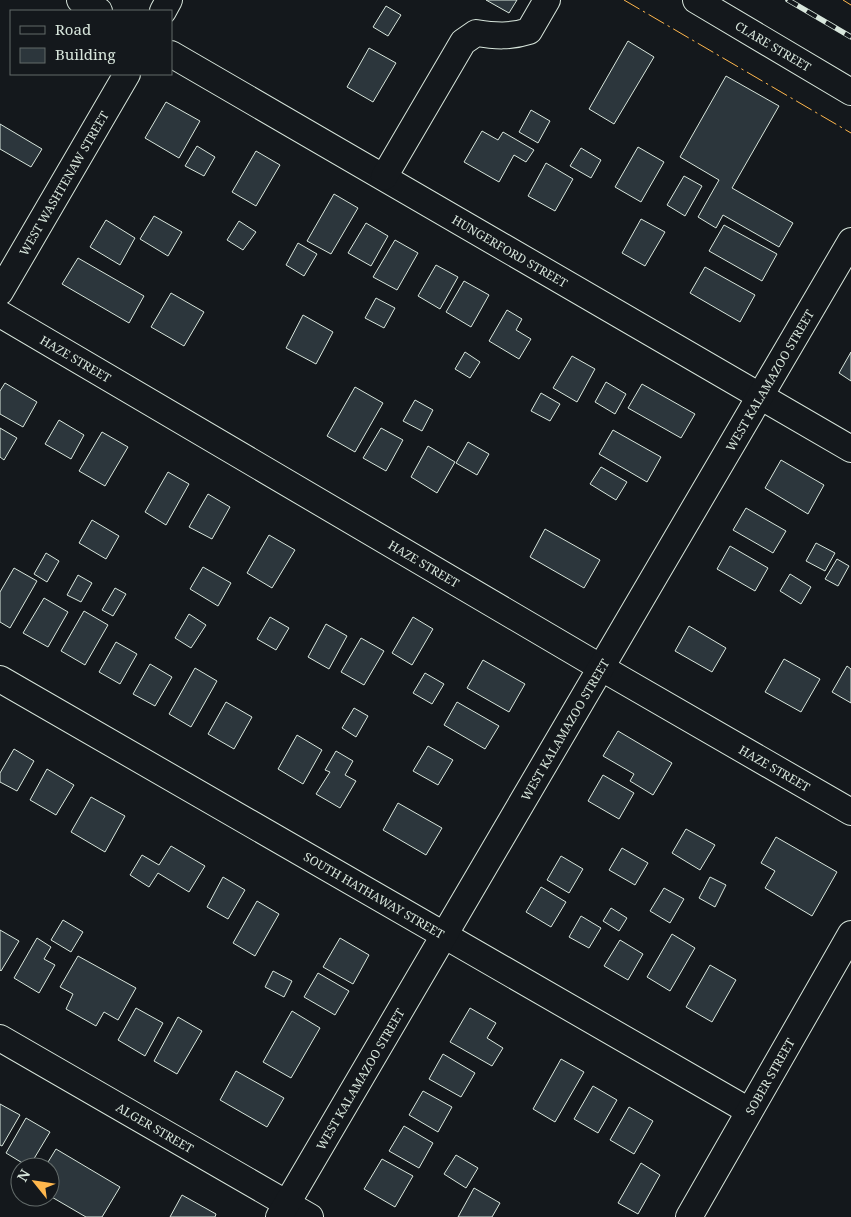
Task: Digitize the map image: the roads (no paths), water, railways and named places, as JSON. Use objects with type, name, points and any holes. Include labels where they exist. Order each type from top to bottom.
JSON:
[{"type":"street","points":[[80,0],[97,10]]},
{"type":"street","points":[[384,177],[463,42],[476,33],[515,36],[530,31],[548,0]]},
{"type":"street","name":"CLARE STREET","points":[[696,0],[851,92]]},
{"type":"street","name":"HUNGERFORD STREET","points":[[172,55],[851,449]]},
{"type":"street","name":"WEST WASHTENAW STREET","points":[[0,292],[126,75]]},
{"type":"street","name":"WEST KALAMAZOO STREET","points":[[283,1210],[851,241]]},
{"type":"street","name":"HAZE STREET","points":[[0,314],[600,668],[851,812]]},
{"type":"street","name":"SOUTH HATHAWAY STREET","points":[[0,679],[749,1111]]},
{"type":"street","name":"SOBER STREET","points":[[689,1217],[851,934]]},
{"type":"street","name":"ALGER STREET","points":[[0,1038],[283,1210],[310,1217]]},
{"type":"railway","points":[[788,0],[851,37]]}]
